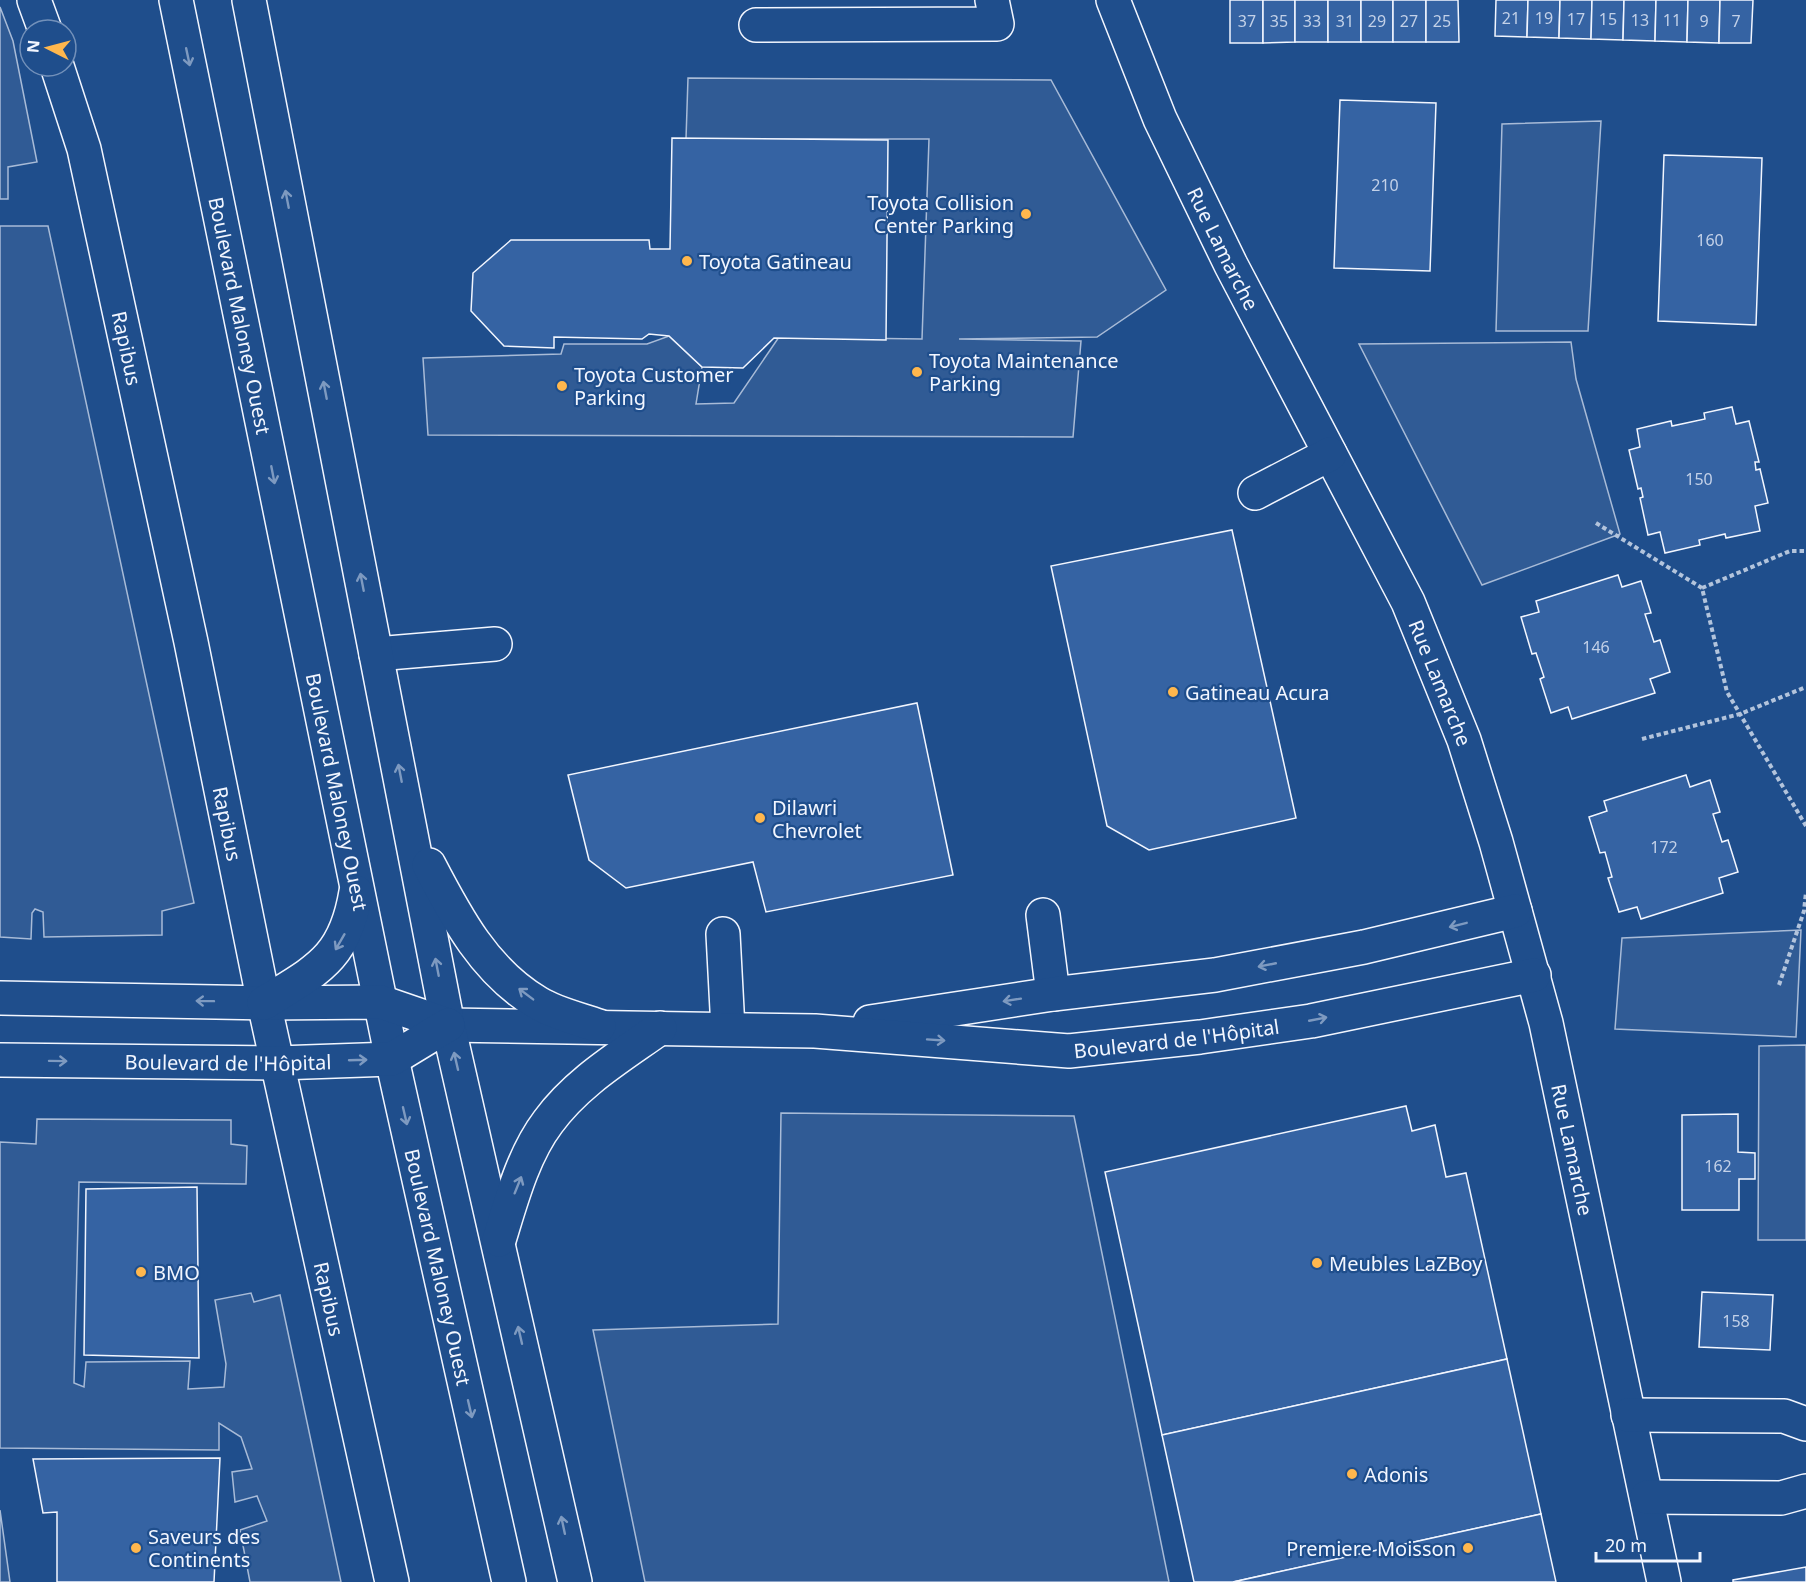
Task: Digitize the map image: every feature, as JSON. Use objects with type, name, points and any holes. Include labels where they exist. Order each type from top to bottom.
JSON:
[{"type":"main road","points":[[34,0],[41,18]]},
{"type":"main road","name":"Boulevard Maloney Ouest","points":[[176,0],[392,1059],[509,1582]]},
{"type":"main road","points":[[249,0],[448,1025],[499,1240],[575,1582]]},
{"type":"main road","points":[[756,25],[997,24],[992,0]]},
{"type":"main road","name":"Rue Lamarche","points":[[1113,0],[1160,119],[1231,265],[1408,602],[1440,675],[1480,789],[1534,975],[1555,1063],[1664,1582]]},
{"type":"main road","name":"Rapibus","points":[[61,78],[89,172],[191,642],[264,1003],[392,1582]]},
{"type":"main road","points":[[1256,494],[1330,454]]},
{"type":"main road","points":[[376,654],[495,644]]},
{"type":"main road","points":[[411,830],[459,924],[486,958],[510,982],[539,1004],[599,1026]]},
{"type":"main road","points":[[264,1003],[311,973],[329,958],[346,930],[357,887]]},
{"type":"main road","name":"Boulevard de l'Hôpital","points":[[815,1031],[1053,994],[1215,975],[1364,947],[1515,911]]},
{"type":"main road","points":[[1042,915],[1053,994]]},
{"type":"main road","points":[[723,934],[728,1029]]},
{"type":"main road","name":"Boulevard de l'Hôpital","points":[[0,998],[264,1003],[381,1002],[448,1025],[815,1031],[1070,1051],[1200,1037],[1311,1021],[1534,975]]},
{"type":"main road","name":"Boulevard de l'Hôpital","points":[[0,1060],[278,1063],[392,1059],[448,1025]]},
{"type":"main road","points":[[499,1240],[523,1171],[547,1122],[582,1085],[660,1028]]},
{"type":"main road","points":[[1628,1415],[1784,1416],[1806,1424]]},
{"type":"main road","points":[[1647,1497],[1781,1498],[1806,1491]]},
{"type":"path","points":[[1596,523],[1702,588],[1727,692],[1806,826]]},
{"type":"path","points":[[1702,588],[1790,551],[1806,551]]},
{"type":"path","points":[[1642,739],[1740,714],[1806,687]]},
{"type":"path","points":[[1779,985],[1804,911],[1806,892]]},
{"type":"shaded area","points":[[0,7],[13,41],[18,78],[20,78],[37,162],[8,167],[8,199],[0,199]]},
{"type":"shaded area","points":[[688,78],[1051,80],[1166,290],[1097,337],[959,339],[1081,341],[1073,437],[428,435],[423,358],[561,354],[564,344],[647,344],[669,336],[702,367],[696,404],[734,403],[779,337],[922,339],[929,139],[686,139]]},
{"type":"shaded area","points":[[1601,121],[1588,331],[1496,331],[1502,124]]},
{"type":"shaded area","points":[[0,226],[48,226],[194,903],[162,911],[162,935],[44,937],[43,912],[35,909],[32,913],[31,939],[0,937]]},
{"type":"shaded area","points":[[1571,342],[1576,379],[1620,534],[1482,585],[1359,344]]},
{"type":"shaded area","points":[[1801,930],[1796,1037],[1615,1029],[1622,938]]},
{"type":"shaded area","points":[[1806,1045],[1806,1240],[1758,1240],[1759,1046]]},
{"type":"shaded area","points":[[781,1113],[1074,1116],[1169,1582],[645,1582],[593,1330],[778,1324]]},
{"type":"shaded area","points":[[37,1119],[231,1120],[231,1144],[247,1146],[246,1184],[79,1182],[74,1383],[84,1387],[86,1362],[190,1361],[188,1389],[224,1387],[226,1364],[215,1300],[251,1293],[254,1302],[280,1295],[341,1582],[250,1582],[240,1530],[267,1521],[257,1496],[235,1502],[232,1472],[252,1469],[241,1437],[219,1423],[219,1450],[0,1448],[0,1142],[36,1144]]},
{"type":"shaded area","points":[[0,1510],[10,1582],[0,1582]]},
{"type":"building","points":[[1230,0],[1263,0],[1263,43],[1230,43]]},
{"type":"building","points":[[1263,0],[1295,0],[1295,42],[1263,43]]},
{"type":"building","points":[[1295,0],[1328,0],[1328,42],[1295,42]]},
{"type":"building","points":[[1328,0],[1361,0],[1361,42],[1328,42]]},
{"type":"building","points":[[1361,0],[1393,0],[1393,42],[1361,42]]},
{"type":"building","points":[[1393,0],[1426,0],[1426,42],[1393,42]]},
{"type":"building","points":[[1426,0],[1458,0],[1459,42],[1426,42]]},
{"type":"building","points":[[1496,0],[1528,0],[1527,37],[1495,36]]},
{"type":"building","points":[[1528,0],[1560,0],[1559,38],[1527,37]]},
{"type":"building","points":[[1560,0],[1592,0],[1591,39],[1559,38]]},
{"type":"building","points":[[1592,0],[1624,0],[1623,40],[1591,39]]},
{"type":"building","points":[[1624,0],[1656,0],[1655,41],[1623,40]]},
{"type":"building","points":[[1656,0],[1688,0],[1687,42],[1655,41]]},
{"type":"building","points":[[1688,0],[1720,0],[1719,43],[1687,42]]},
{"type":"building","points":[[1720,0],[1753,0],[1751,43],[1719,43]]},
{"type":"building","points":[[1340,100],[1436,103],[1430,271],[1334,268]]},
{"type":"building","name":"Toyota Gatineau","points":[[672,138],[888,140],[886,340],[774,338],[743,368],[702,367],[669,336],[649,334],[642,339],[554,337],[554,348],[504,346],[471,311],[473,273],[511,240],[649,240],[650,249],[670,249]]},
{"type":"building","points":[[1664,155],[1762,158],[1756,325],[1658,321]]},
{"type":"building","points":[[1732,407],[1736,424],[1749,421],[1759,462],[1755,462],[1756,470],[1760,469],[1768,503],[1755,506],[1760,531],[1726,538],[1725,534],[1699,540],[1700,545],[1665,553],[1660,532],[1648,535],[1640,498],[1643,497],[1641,488],[1638,489],[1629,450],[1640,447],[1637,429],[1671,421],[1672,426],[1705,419],[1704,413]]},
{"type":"building","name":"Gatineau Acura","points":[[1232,530],[1296,818],[1149,850],[1107,826],[1051,566]]},
{"type":"building","points":[[1618,575],[1622,587],[1641,581],[1651,613],[1645,614],[1654,642],[1660,640],[1670,672],[1650,679],[1655,693],[1572,719],[1568,707],[1551,713],[1540,679],[1544,677],[1536,653],[1532,654],[1521,617],[1539,612],[1536,601]]},
{"type":"building","name":"Dilawri Chevrolet","points":[[917,703],[953,875],[766,912],[753,862],[626,888],[589,860],[568,775]]},
{"type":"building","points":[[1686,775],[1690,787],[1710,780],[1720,812],[1713,814],[1722,842],[1728,840],[1738,872],[1719,878],[1723,893],[1641,919],[1637,907],[1619,912],[1608,878],[1612,877],[1605,852],[1600,853],[1589,817],[1607,811],[1604,801]]},
{"type":"building","points":[[1406,1106],[1412,1131],[1435,1125],[1446,1177],[1466,1173],[1507,1359],[1162,1435],[1105,1172]]},
{"type":"building","points":[[1738,1114],[1738,1152],[1755,1153],[1755,1179],[1739,1179],[1739,1210],[1682,1210],[1682,1115]]},
{"type":"building","name":"BMO","points":[[197,1187],[199,1358],[84,1355],[86,1189]]},
{"type":"building","points":[[1702,1292],[1773,1295],[1770,1350],[1699,1347]]},
{"type":"building","name":"Adonis","points":[[1507,1359],[1541,1514],[1233,1582],[1194,1582],[1162,1435]]},
{"type":"building","name":"Saveurs des Continents","points":[[220,1458],[214,1582],[57,1582],[57,1512],[43,1513],[33,1459]]},
{"type":"building","name":"Premiere Moisson","points":[[1541,1514],[1556,1582],[1233,1582]]},
{"type":"building","points":[[1806,1567],[1806,1582],[1733,1582],[1733,1580]]},
{"type":"place","name":"Toyota Collision Center Parking","points":[[1026,214]]},
{"type":"place","name":"Toyota Gatineau","points":[[687,261]]},
{"type":"place","name":"Toyota Maintenance Parking","points":[[917,372]]},
{"type":"place","name":"Toyota Customer Parking","points":[[562,386]]},
{"type":"place","name":"Gatineau Acura","points":[[1173,692]]},
{"type":"place","name":"Dilawri Chevrolet","points":[[760,818]]},
{"type":"place","name":"Meubles LaZBoy","points":[[1317,1263]]},
{"type":"place","name":"BMO","points":[[141,1272]]},
{"type":"place","name":"Adonis","points":[[1352,1474]]},
{"type":"place","name":"Saveurs des Continents","points":[[136,1548]]},
{"type":"place","name":"Premiere Moisson","points":[[1468,1548]]}]
